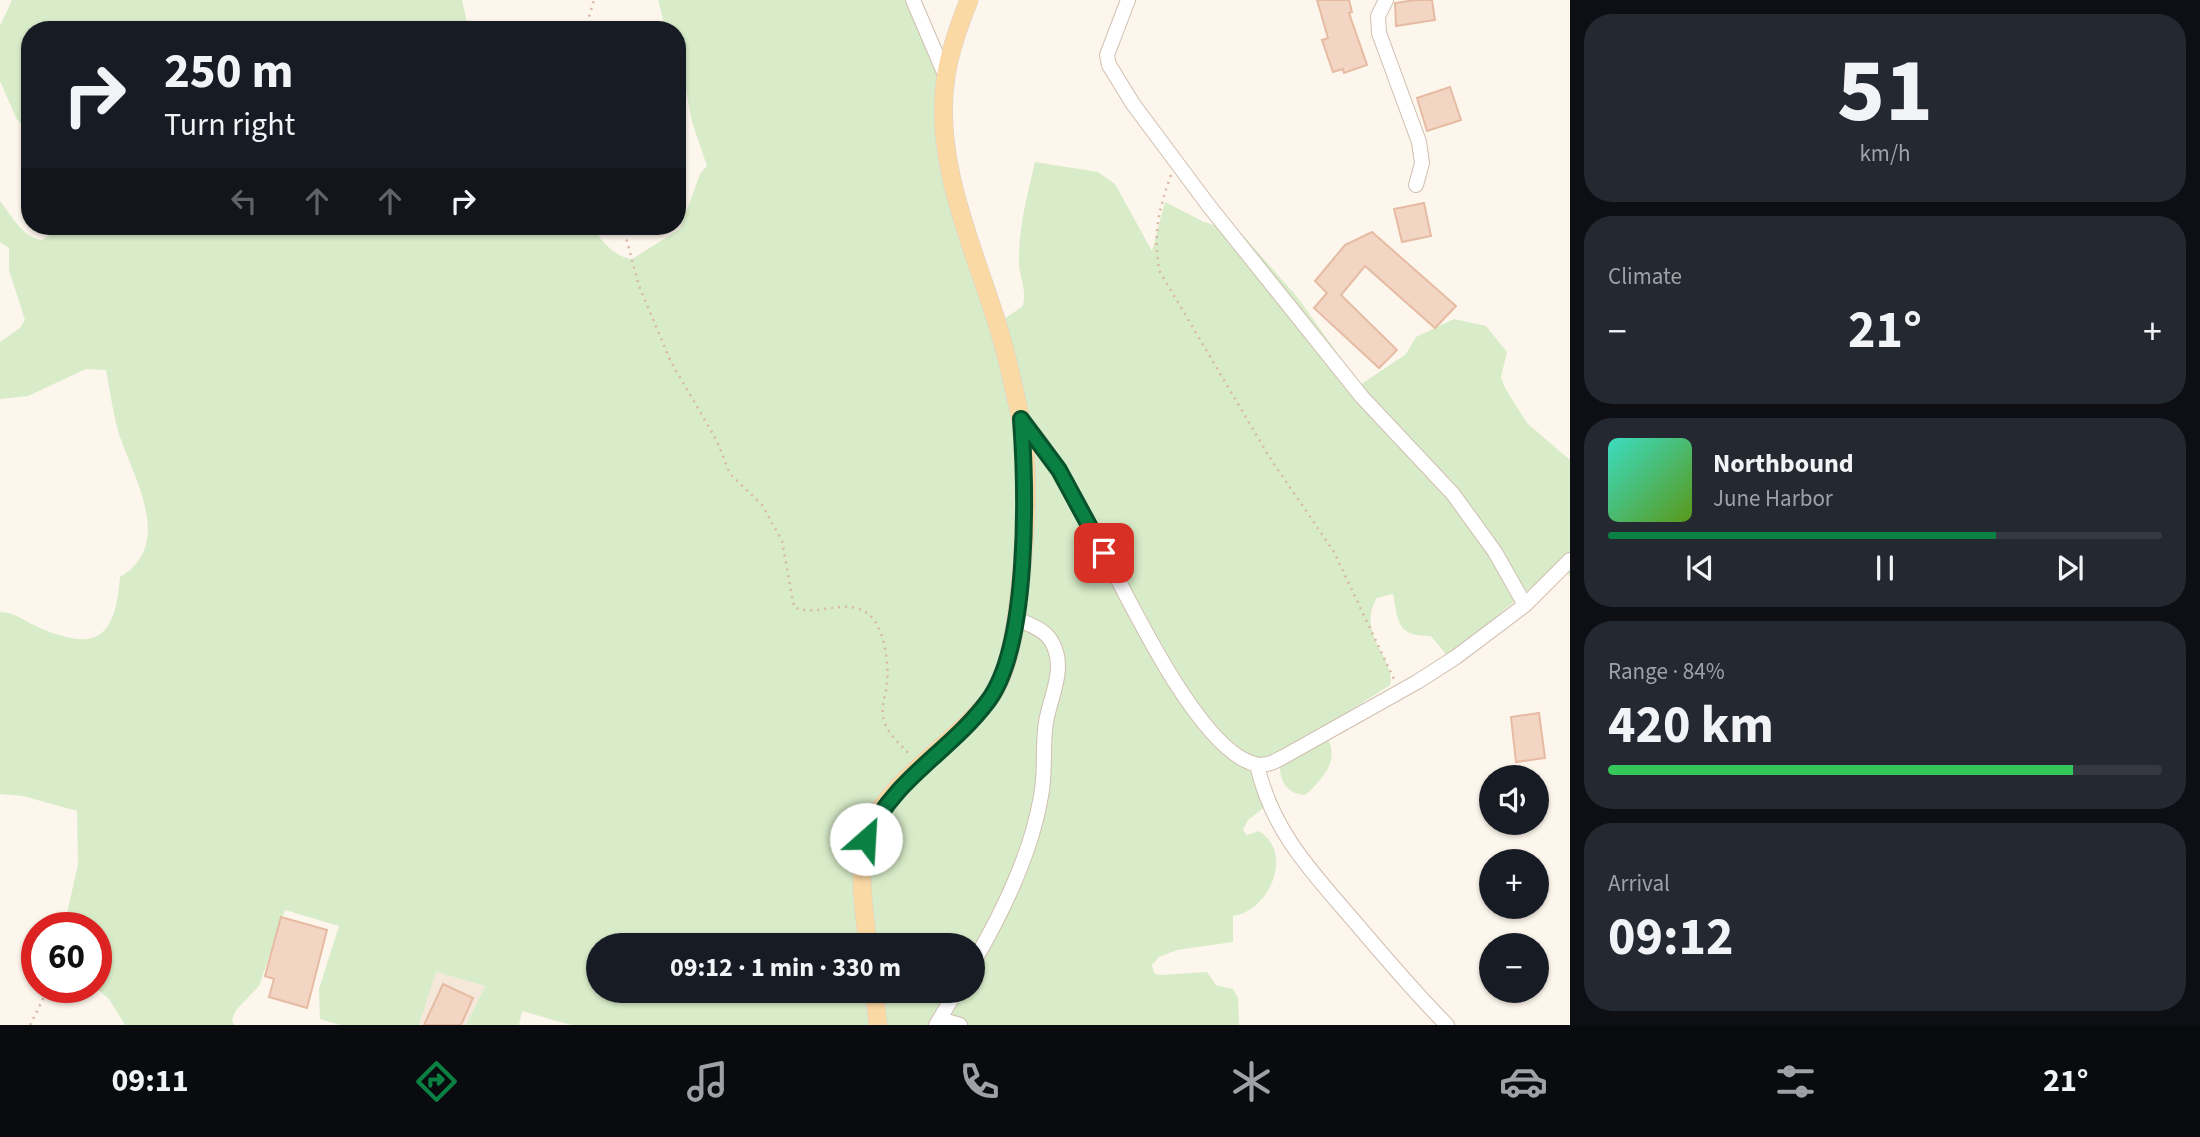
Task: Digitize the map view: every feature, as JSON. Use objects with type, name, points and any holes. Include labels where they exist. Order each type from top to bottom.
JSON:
[{"type":"main road","points":[[867,933],[864,900],[866,839],[881,808],[988,701],[1001,678],[1015,618],[1024,529],[1025,472],[1021,419],[1000,333],[967,236],[944,121],[946,77],[957,32],[969,0]]},
{"type":"main road","points":[[875,1003],[878,1025]]},
{"type":"street","points":[[913,0],[946,77]]},
{"type":"street","points":[[1128,0],[1109,45],[1109,65],[1176,162],[1362,397],[1453,494],[1495,552],[1525,605]]},
{"type":"street","points":[[1385,0],[1378,16],[1379,33],[1419,142],[1422,163],[1416,185]]},
{"type":"street","points":[[1021,419],[1043,446],[1084,512],[1131,605],[1180,691],[1214,733],[1240,755],[1257,765],[1271,763],[1285,756],[1400,692],[1456,657],[1525,605],[1570,560]]},
{"type":"street","points":[[985,943],[1028,848],[1042,795],[1045,723],[1058,672],[1057,652],[1049,636],[1015,618]]},
{"type":"street","points":[[1257,765],[1264,797],[1290,844],[1387,963],[1447,1025]]},
{"type":"street","points":[[949,1003],[938,1022],[960,1025]]},
{"type":"path","points":[[587,21],[594,0]]},
{"type":"path","points":[[1176,162],[1157,215],[1154,247],[1160,272],[1270,457],[1334,552],[1400,692]]},
{"type":"path","points":[[625,235],[639,286],[671,362],[717,441],[730,474],[762,505],[782,541],[794,607],[804,612],[844,606],[867,613],[880,630],[888,670],[881,703],[883,719],[894,740],[921,767]]},
{"type":"path","points":[[30,1025],[42,1003]]},
{"type":"shaded area","points":[[435,972],[485,986],[466,1025],[419,1025]]},
{"type":"green space","points":[[12,0],[462,0],[467,21],[21,21],[21,124],[0,81],[0,26]]},
{"type":"green space","points":[[658,0],[909,0],[938,69],[940,120],[998,323],[1023,306],[1019,246],[1035,162],[1098,172],[1115,184],[1152,251],[1165,202],[1204,222],[1241,233],[1298,298],[1360,385],[1406,354],[1416,337],[1454,319],[1486,326],[1507,352],[1501,377],[1505,388],[1527,423],[1570,460],[1570,576],[1558,565],[1448,657],[1431,636],[1411,634],[1401,626],[1393,594],[1377,598],[1371,623],[1373,635],[1388,666],[1390,685],[1323,728],[1332,755],[1327,770],[1309,792],[1304,795],[1296,793],[1285,786],[1280,766],[1283,752],[1273,753],[1265,761],[1266,806],[1248,820],[1243,830],[1247,835],[1259,831],[1270,841],[1275,853],[1276,866],[1267,893],[1246,912],[1233,916],[1233,942],[1177,950],[1159,957],[1152,965],[1154,973],[1160,975],[1207,972],[1216,985],[1233,989],[1238,998],[1239,1025],[571,1025],[522,1011],[519,1025],[466,1025],[485,986],[436,972],[419,1025],[340,1025],[320,1019],[319,989],[339,926],[285,910],[259,986],[236,1010],[232,1020],[234,1025],[125,1025],[111,1003],[112,912],[67,912],[78,864],[77,811],[23,796],[0,794],[0,612],[16,615],[40,628],[77,639],[100,634],[108,626],[114,613],[120,577],[136,563],[145,547],[148,529],[146,510],[119,434],[106,370],[86,369],[28,396],[0,399],[0,342],[20,328],[25,320],[9,270],[9,248],[0,242],[0,201],[21,228],[21,235],[42,240],[50,235],[599,235],[619,255],[632,259],[670,235],[686,235],[686,212],[700,174],[707,166],[692,122],[686,90],[686,21],[664,21]]},
{"type":"building","points":[[1317,0],[1349,0],[1352,12],[1349,13],[1367,65],[1344,73],[1343,69],[1333,72],[1322,40],[1328,38]]},
{"type":"building","points":[[1432,0],[1435,20],[1396,26],[1395,3]]},
{"type":"building","points":[[1450,87],[1461,120],[1427,131],[1417,98]]},
{"type":"building","points":[[1424,203],[1431,236],[1402,242],[1394,209]]},
{"type":"building","points":[[1372,232],[1456,306],[1435,328],[1365,266],[1341,295],[1397,350],[1379,368],[1314,308],[1327,293],[1315,281],[1345,245]]},
{"type":"building","points":[[1539,713],[1545,758],[1516,762],[1511,717]]},
{"type":"building","points":[[281,917],[327,930],[307,1008],[269,997],[274,979],[265,976]]},
{"type":"building","points":[[443,984],[473,998],[461,1025],[424,1025]]},
{"type":"route","points":[[866,839],[881,808],[988,701],[1001,678],[1008,657],[1018,598],[1024,529],[1025,472],[1021,419],[1059,470],[1104,553]]}]
